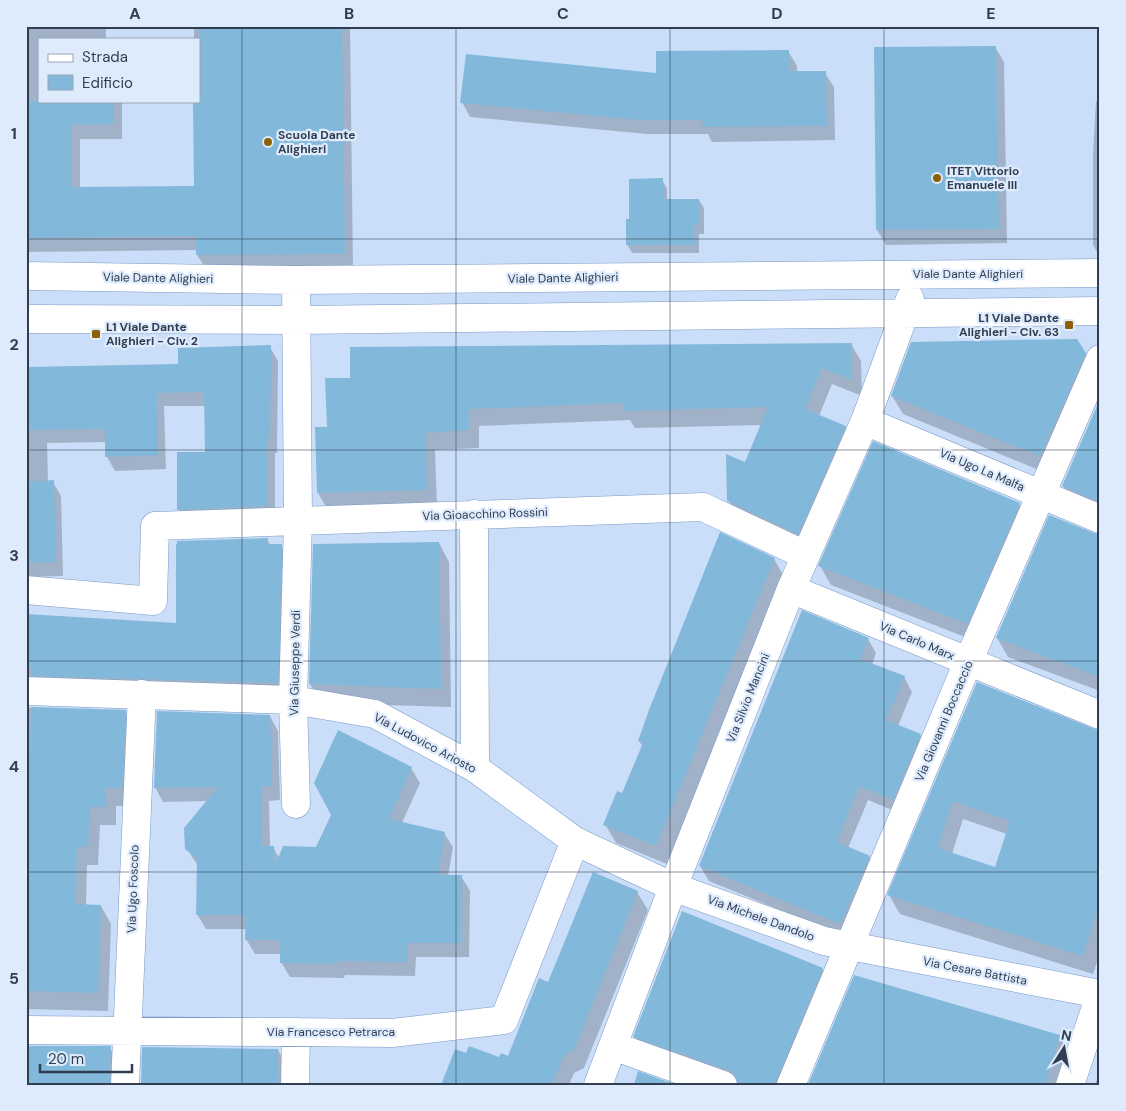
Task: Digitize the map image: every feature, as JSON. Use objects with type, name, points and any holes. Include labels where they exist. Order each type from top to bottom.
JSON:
[{"type":"street","name":"Viale Dante Alighieri","points":[[26,276],[296,280],[1100,273]]},
{"type":"street","name":"Via Silvio Mancini","points":[[598,1085],[673,887],[790,589],[865,421],[918,274]]},
{"type":"street","name":"Via Giuseppe Verdi","points":[[296,280],[298,522],[293,700],[296,804]]},
{"type":"street","points":[[26,319],[296,320],[1100,311]]},
{"type":"street","name":"Via Giovanni Boccaccio","points":[[791,1085],[968,662],[1100,359]]},
{"type":"street","name":"Via Ugo La Malfa","points":[[865,421],[1100,519]]},
{"type":"street","name":"Via Gioacchino Rossini","points":[[26,590],[153,601],[155,526],[474,514],[703,508],[805,555]]},
{"type":"street","points":[[474,514],[475,768]]},
{"type":"street","name":"Via Carlo Marx","points":[[790,589],[1100,715]]},
{"type":"street","name":"Via Ludovico Ariosto","points":[[26,691],[293,700],[375,714],[475,768],[575,842],[673,887]]},
{"type":"street","name":"Via Ugo Foscolo","points":[[125,1085],[142,694]]},
{"type":"street","name":"Via Francesco Petrarca","points":[[26,1030],[392,1033],[504,1020],[575,842]]},
{"type":"street","name":"Via Michele Dandolo","points":[[673,887],[824,941],[850,947]]},
{"type":"street","name":"Via Cesare Battista","points":[[850,947],[1100,994]]},
{"type":"street","points":[[1070,1085],[1100,994]]},
{"type":"street","points":[[295,1085],[296,1032]]},
{"type":"street","points":[[613,1046],[723,1085]]},
{"type":"building","name":"Scuola Dante Alighieri","points":[[199,26],[342,26],[345,254],[196,255],[196,236],[26,238],[26,101],[114,102],[114,124],[72,125],[72,187],[194,186],[193,102],[200,102]]},
{"type":"building","points":[[996,46],[999,229],[876,230],[874,47]]},
{"type":"building","points":[[789,50],[789,71],[826,71],[827,126],[703,127],[702,120],[638,120],[460,103],[466,54],[656,73],[656,51]]},
{"type":"building","points":[[663,178],[663,199],[699,199],[700,225],[694,225],[695,245],[626,245],[626,219],[629,219],[629,179]]},
{"type":"building","points":[[1077,339],[1086,353],[1040,456],[891,396],[911,342]]},
{"type":"building","points":[[852,343],[852,380],[822,368],[805,409],[846,426],[798,534],[727,501],[726,454],[745,462],[768,407],[624,411],[624,403],[469,409],[469,430],[426,433],[427,490],[317,493],[315,427],[327,427],[325,378],[350,378],[350,347]]},
{"type":"building","points":[[271,345],[270,439],[267,439],[268,506],[177,510],[177,452],[205,452],[204,392],[157,393],[158,455],[105,457],[105,429],[26,430],[26,367],[178,364],[178,348]]},
{"type":"building","points":[[1100,399],[1100,502],[1062,486]]},
{"type":"building","points":[[873,441],[1020,503],[968,624],[818,566]]},
{"type":"building","points":[[54,480],[56,562],[26,563],[26,482]]},
{"type":"building","points":[[1049,515],[1100,534],[1100,677],[996,638]]},
{"type":"building","points":[[720,532],[775,558],[656,846],[603,825],[617,791],[622,793],[643,743],[638,741],[649,710]]},
{"type":"building","points":[[268,538],[268,544],[282,544],[278,683],[32,676],[32,668],[26,668],[26,614],[176,623],[177,541]]},
{"type":"building","points":[[439,542],[441,689],[309,684],[313,544]]},
{"type":"building","points":[[802,610],[869,638],[860,659],[905,676],[886,720],[921,734],[893,800],[859,786],[837,842],[870,856],[840,924],[699,866]]},
{"type":"building","points":[[977,682],[1100,730],[1100,901],[1083,956],[887,895]],"holes":[[[953,801],[1010,821],[995,867],[938,848]]]},
{"type":"building","points":[[31,707],[126,710],[122,788],[106,788],[106,807],[90,807],[88,847],[77,847],[76,904],[101,905],[98,993],[26,991],[26,869]]},
{"type":"building","points":[[157,711],[270,715],[272,786],[262,786],[262,846],[274,846],[275,865],[283,846],[316,847],[331,815],[314,783],[338,730],[412,767],[389,819],[445,832],[438,875],[462,875],[461,943],[408,943],[408,962],[337,961],[337,964],[280,963],[280,940],[245,940],[246,915],[196,915],[197,859],[185,849],[184,828],[218,787],[154,788]]},
{"type":"building","points":[[593,872],[638,891],[574,1050],[564,1055],[552,1085],[441,1085],[455,1049],[466,1053],[469,1046],[499,1057],[501,1053],[508,1056],[539,978],[548,982]]},
{"type":"building","points":[[682,911],[823,968],[776,1085],[738,1085],[735,1075],[728,1070],[633,1037]]},
{"type":"building","points":[[854,975],[1060,1035],[1045,1085],[808,1085]]},
{"type":"building","points":[[26,1046],[111,1046],[109,1085],[26,1085]]},
{"type":"building","points":[[142,1047],[278,1049],[277,1085],[141,1085]]},
{"type":"building","points":[[638,1071],[676,1085],[634,1085]]},
{"type":"place","name":"Scuola Dante Alighieri","points":[[268,142]]},
{"type":"place","name":"ITET Vittorio Emanuele III","points":[[937,178]]},
{"type":"place","name":"L1 Viale Dante Alighieri - Civ. 63","points":[[1069,325]]},
{"type":"place","name":"L1 Viale Dante Alighieri - Civ. 2","points":[[96,334]]}]
